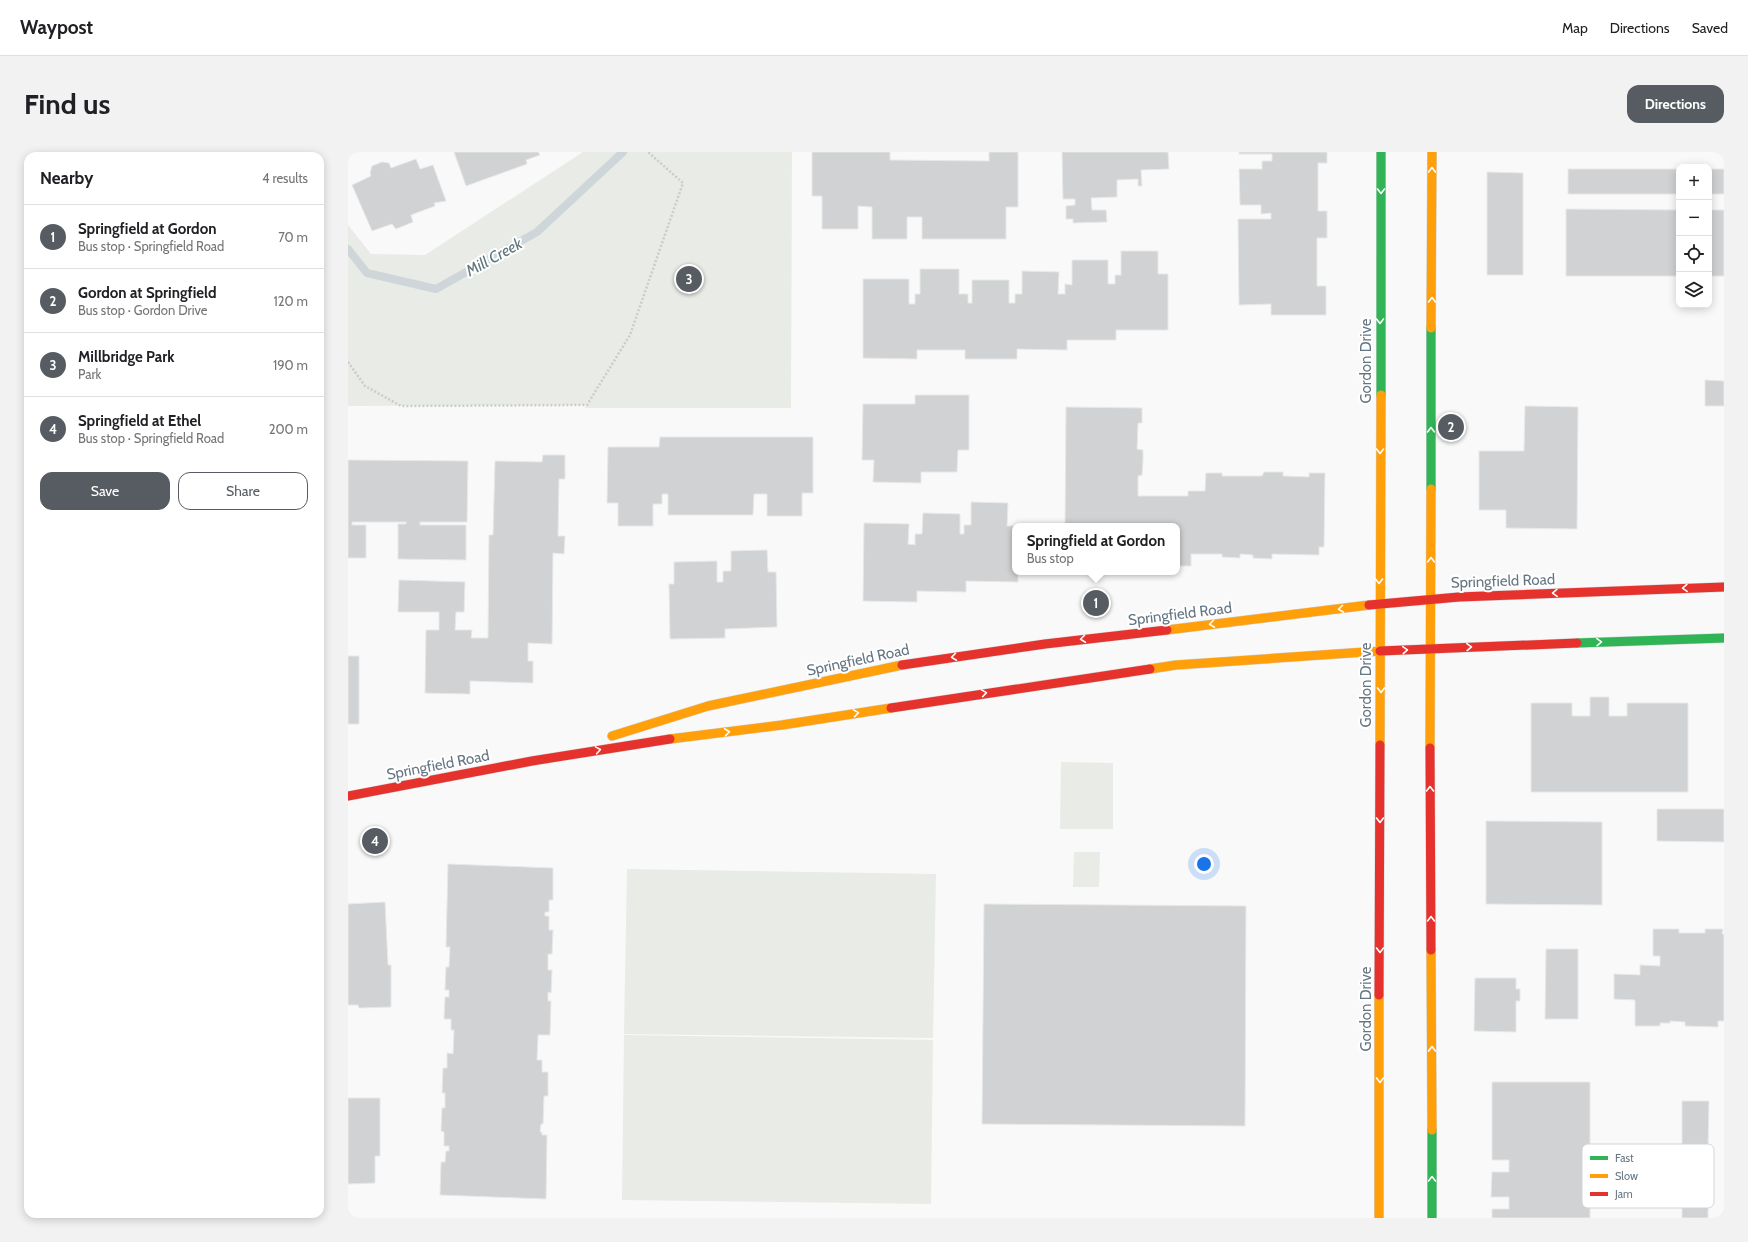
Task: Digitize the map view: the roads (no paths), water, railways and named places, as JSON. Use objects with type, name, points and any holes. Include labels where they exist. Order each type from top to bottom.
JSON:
[{"type":"main road","name":"Gordon Drive","points":[[1379,1218],[1381,152]]},
{"type":"main road","points":[[1432,152],[1430,648],[1432,1218]]},
{"type":"main road","name":"Springfield Road","points":[[532,761],[708,706],[899,665],[1045,644],[1344,609],[1380,603],[1431,599],[1724,586]]},
{"type":"main road","name":"Springfield Road","points":[[348,796],[532,761],[660,740],[782,725],[1014,688],[1176,665],[1345,652],[1724,638]]},
{"type":"waterway","name":"Mill Creek","points":[[348,249],[367,273],[436,289],[537,232],[623,152]]},
{"type":"place","name":"Millbridge Park","points":[[689,279]]},
{"type":"place","name":"Gordon at Springfield","points":[[1451,427]]},
{"type":"place","name":"Springfield at Gordon","points":[[1096,603]]},
{"type":"place","name":"Springfield at Ethel","points":[[375,841]]}]
